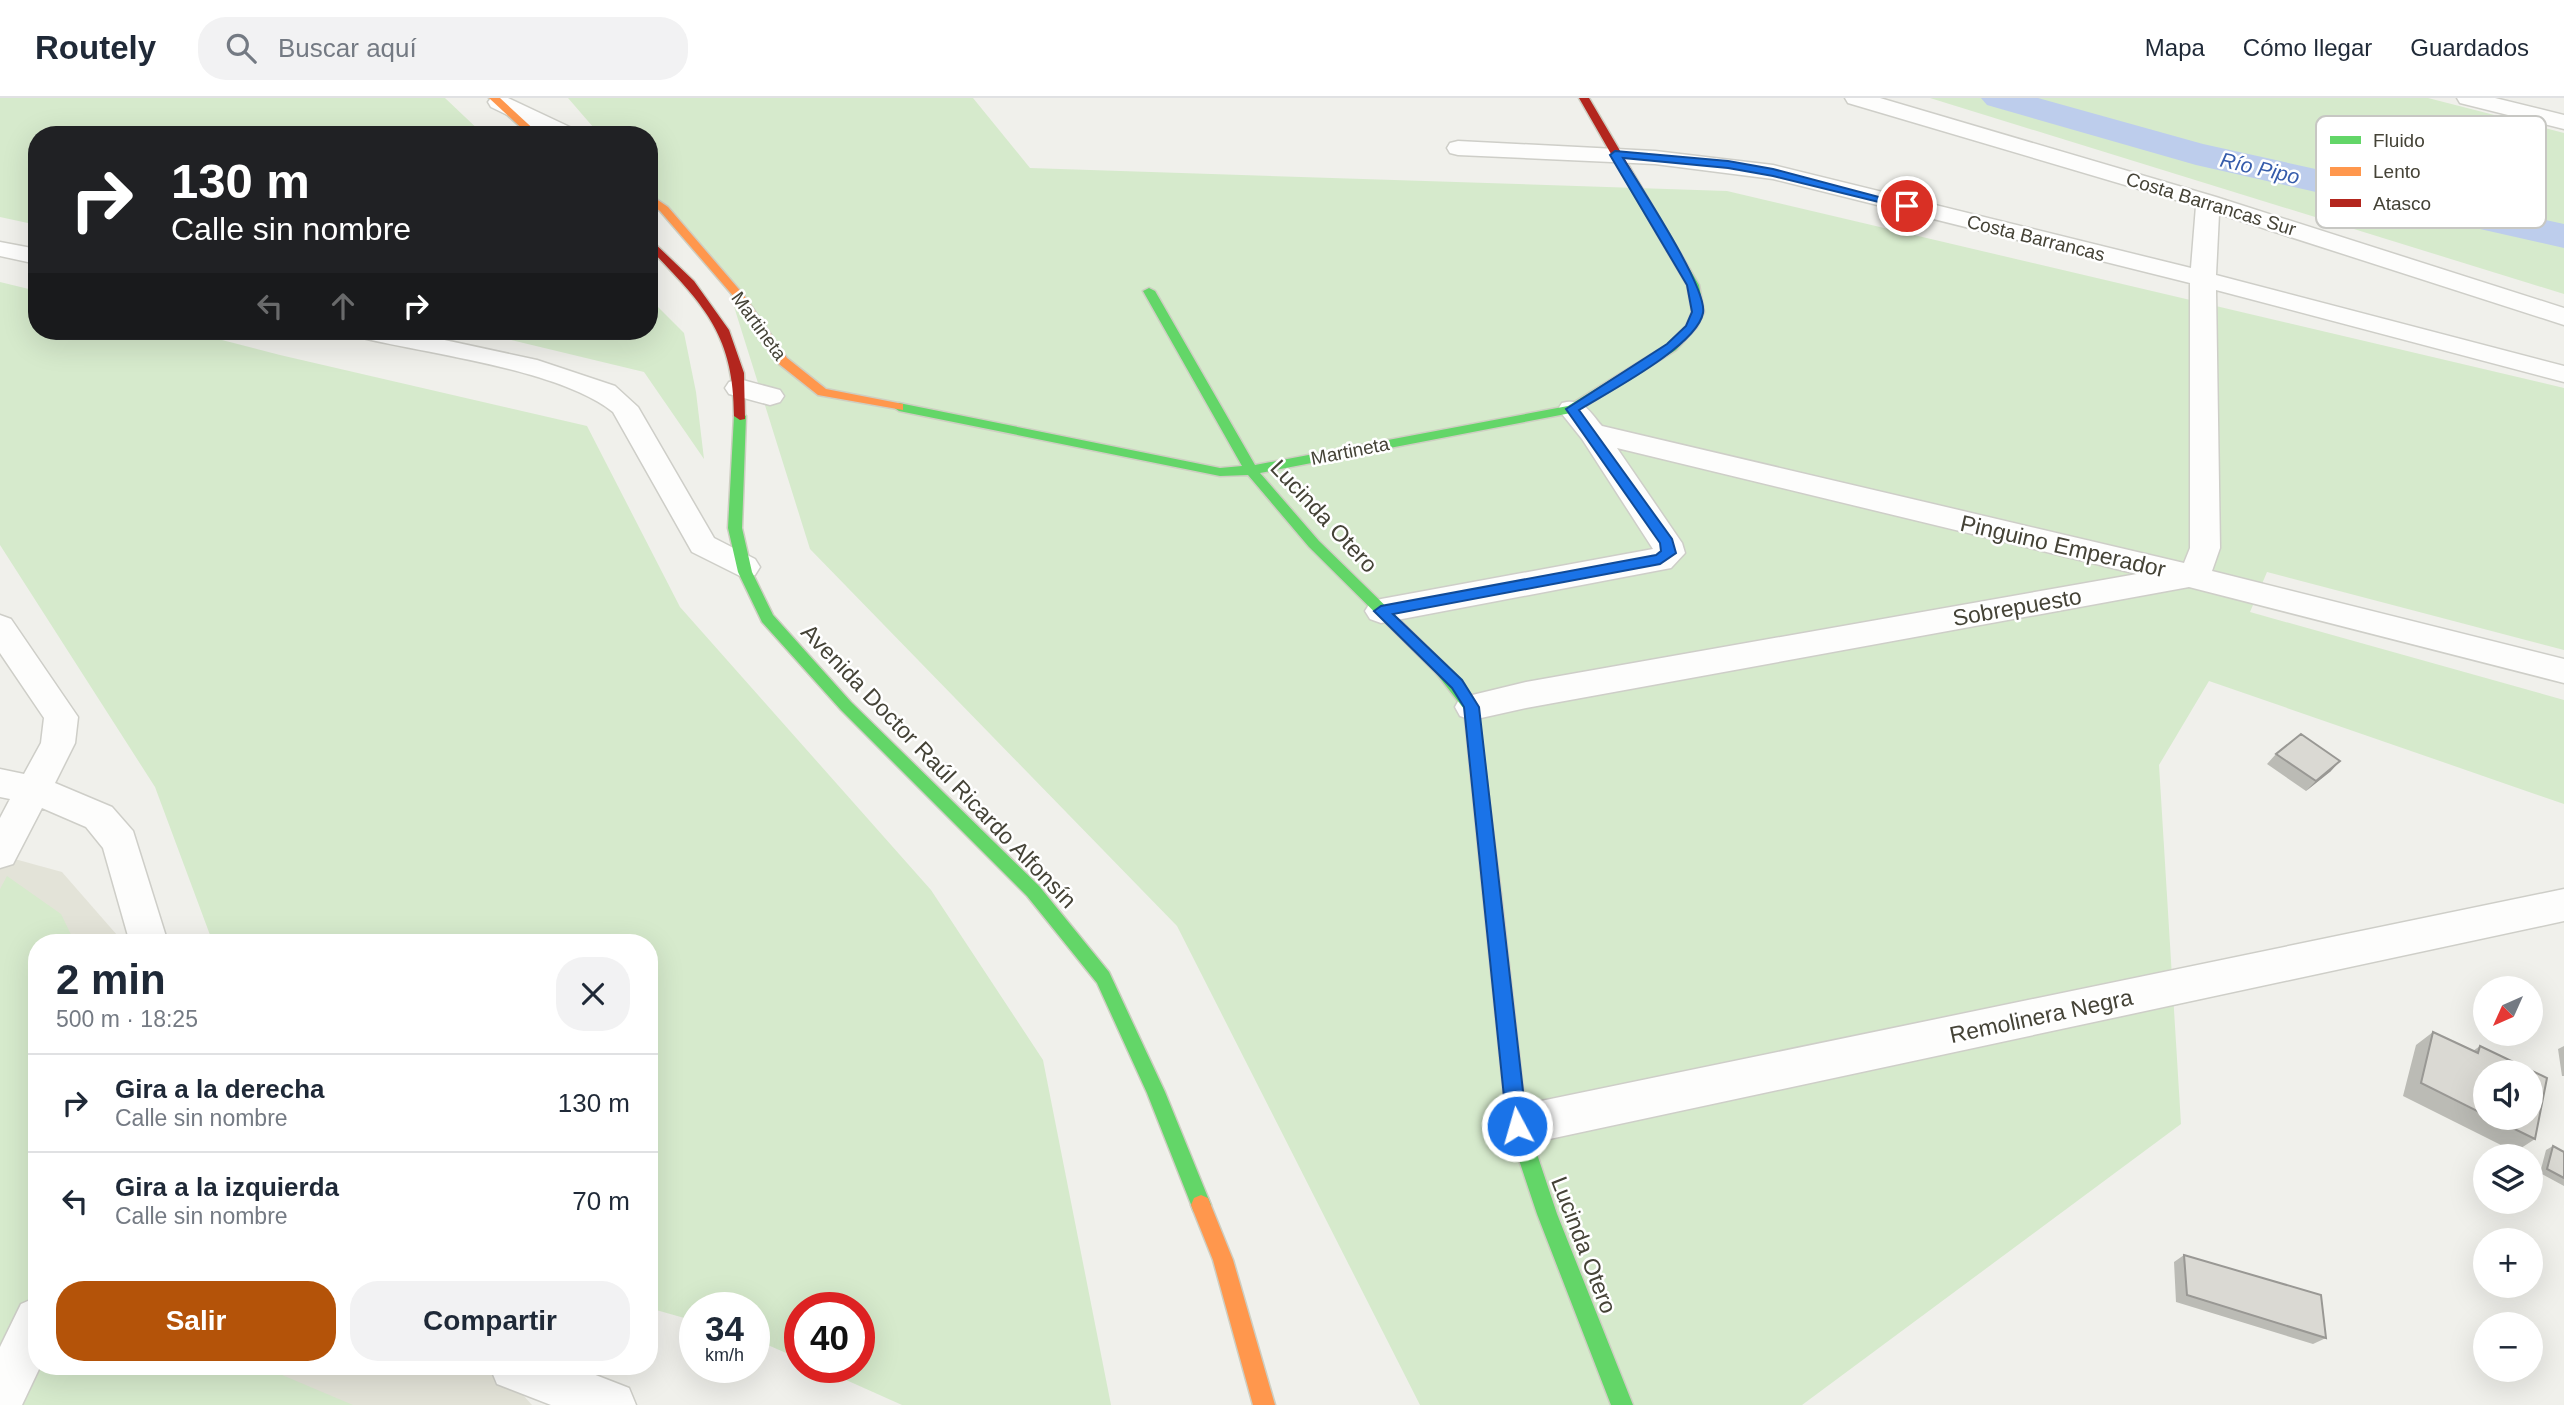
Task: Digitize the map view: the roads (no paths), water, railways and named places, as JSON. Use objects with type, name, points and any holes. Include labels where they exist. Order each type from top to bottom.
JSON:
[{"type":"street","name":"Martineta","points":[[658,204],[739,296],[783,361],[822,392],[1220,472],[1251,470],[1572,409],[1672,347],[1691,327],[1698,312],[1693,285],[1584,98]]},
{"type":"street","name":"Costa Barrancas Sur","points":[[1856,98],[2208,202],[2564,317]]},
{"type":"street","points":[[2468,98],[2540,116]]},
{"type":"street","points":[[497,100],[525,126]]},
{"type":"street","points":[[497,100],[550,126]]},
{"type":"street","points":[[2546,118],[2564,122]]},
{"type":"street","name":"Costa Barrancas","points":[[1458,148],[1615,155],[1728,164],[1773,172],[2203,279],[2564,374]]},
{"type":"street","points":[[2189,576],[2198,568],[2205,548],[2203,279],[2208,202]]},
{"type":"street","points":[[0,248],[28,255]]},
{"type":"street","name":"Avenida Doctor Raúl Ricardo Alfonsín","points":[[658,251],[712,309],[729,339],[738,370],[741,428],[735,528],[744,567],[767,618],[846,706],[1033,891],[1103,978],[1156,1092],[1223,1260],[1264,1405]]},
{"type":"street","name":"Lucinda Otero","points":[[1149,291],[1251,470],[1270,495],[1381,611],[1457,684],[1472,707],[1517,1126],[1547,1214],[1622,1405]]},
{"type":"street","points":[[408,340],[527,366],[605,392],[624,407],[704,545],[744,567]]},
{"type":"street","name":"Martineta","points":[[739,387],[770,396]]},
{"type":"street","points":[[1381,611],[1660,559],[1669,553],[1667,543],[1592,433],[1572,409]]},
{"type":"street","name":"Pinguino Emperador","points":[[1592,433],[2189,576],[2564,671]]},
{"type":"street","name":"Sobrepuesto","points":[[1472,707],[2189,576]]},
{"type":"street","points":[[0,627],[61,717],[58,743],[0,853]]},
{"type":"street","points":[[0,783],[35,790],[99,817],[120,842],[146,934]]},
{"type":"street","name":"Remolinera Negra","points":[[1517,1126],[2564,905]]},
{"type":"street","points":[[0,1400],[28,1339]]},
{"type":"street","points":[[535,1375],[612,1405]]},
{"type":"waterway","name":"Río Pipo","points":[[1999,98],[2196,154],[2316,181]]},
{"type":"waterway","name":"Río Pipo","points":[[2528,228],[2564,236]]}]
